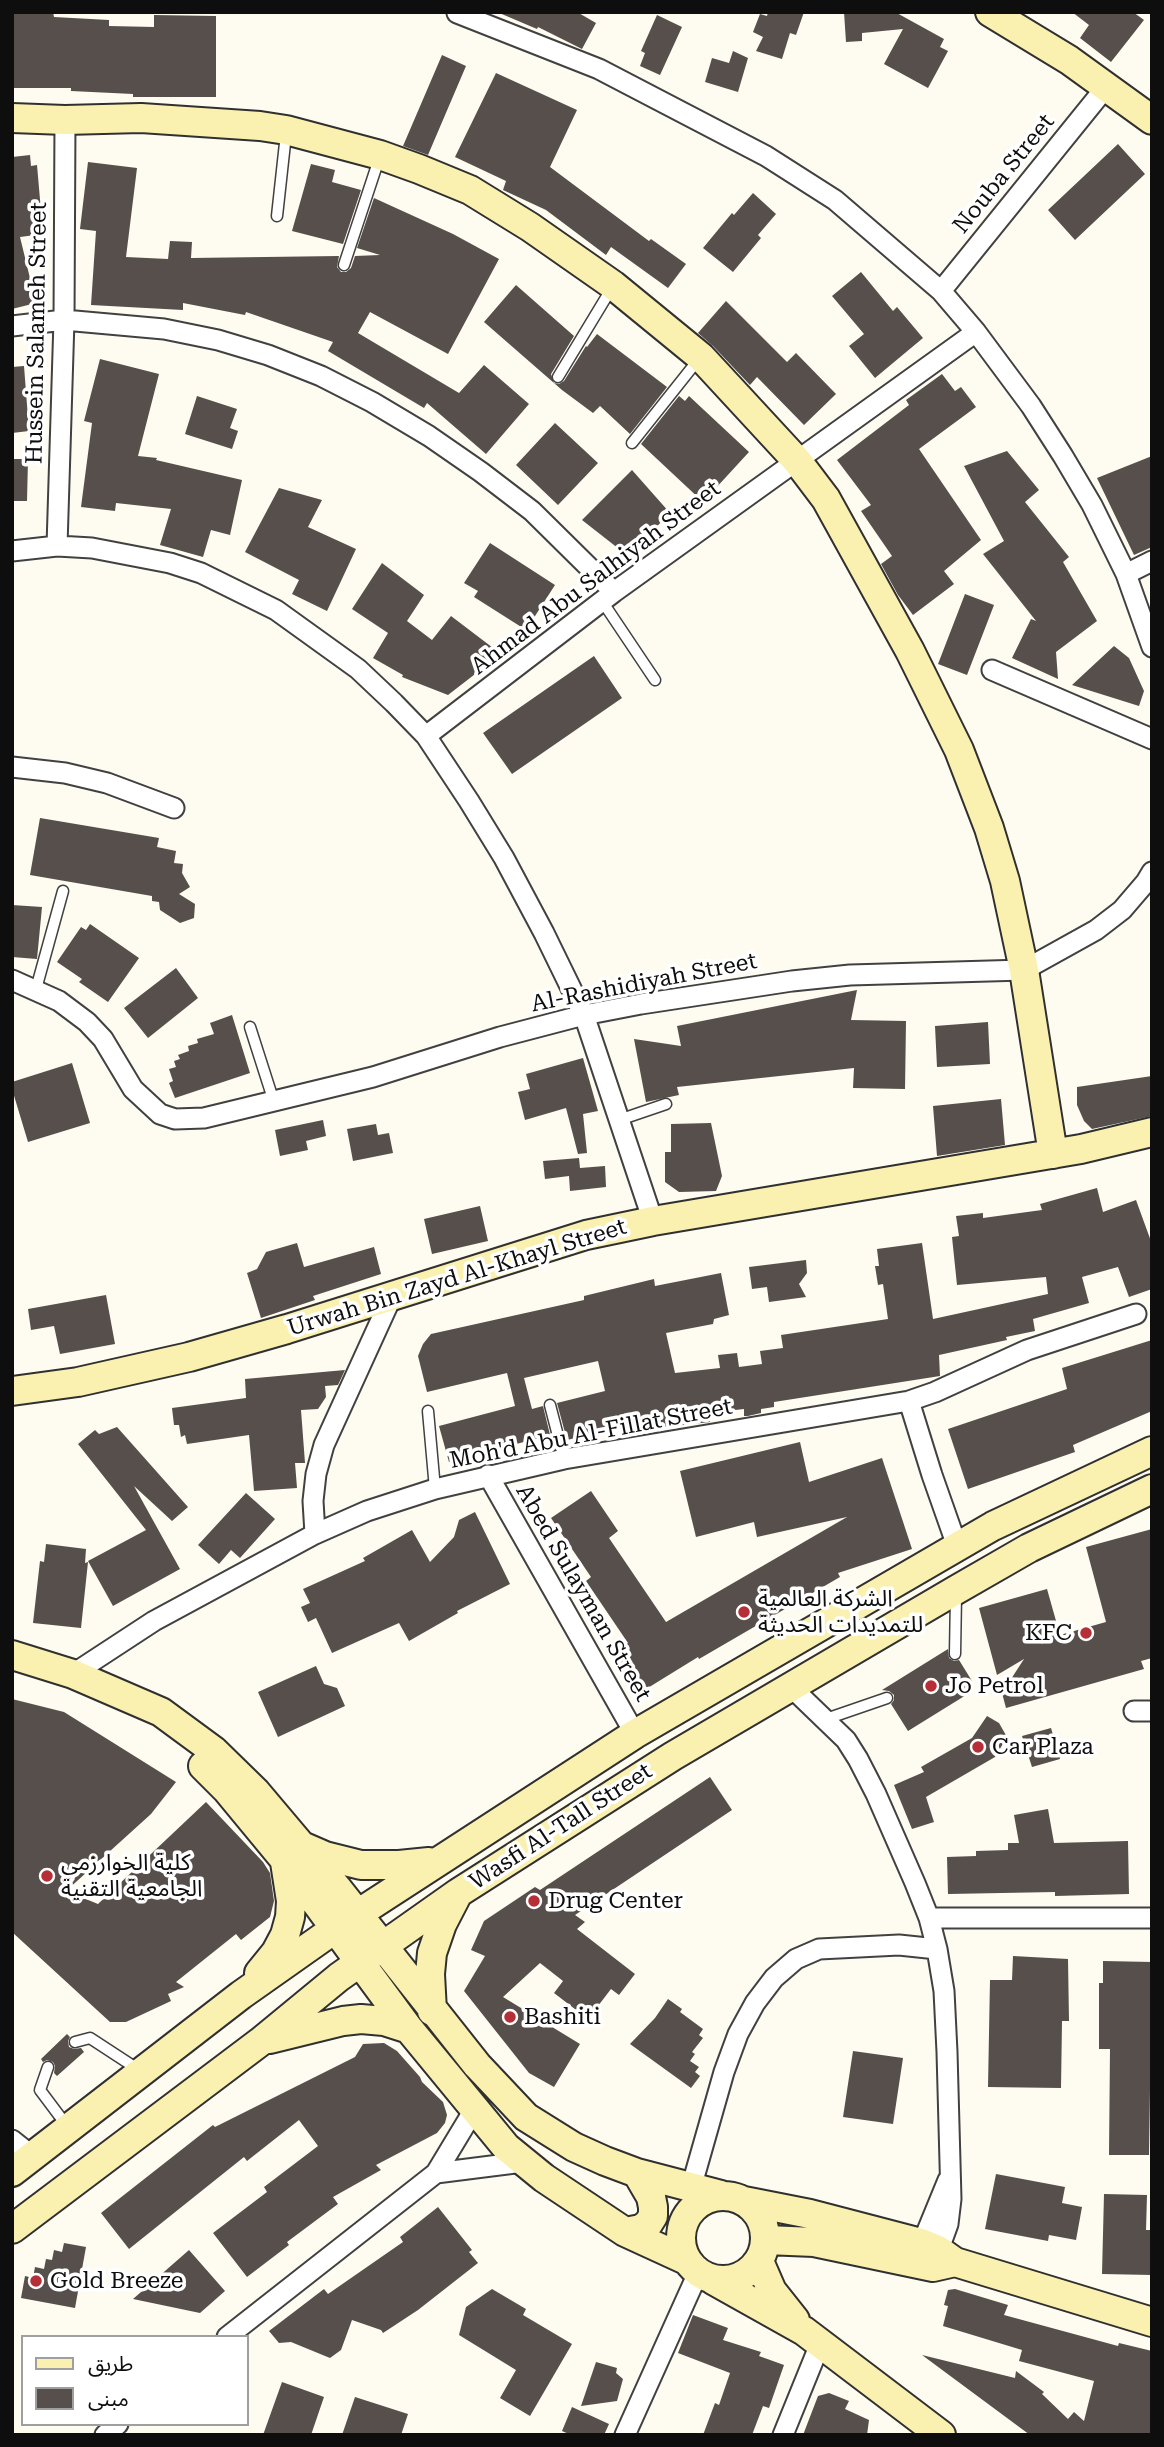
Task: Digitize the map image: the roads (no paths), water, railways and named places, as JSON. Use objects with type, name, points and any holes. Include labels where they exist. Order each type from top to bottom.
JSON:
[{"type":"street","points":[[990,12],[1069,60],[1152,120]]},
{"type":"street","points":[[457,13],[599,69],[766,156],[835,200],[941,291],[1031,405],[1063,456],[1126,574],[1152,648]]},
{"type":"street","name":"Nouba Street","points":[[941,291],[1106,87]]},
{"type":"street","points":[[12,118],[141,118],[221,122],[286,130],[380,155],[470,190],[574,256],[701,356],[798,462],[825,499],[911,651],[959,750],[1006,881],[1024,970],[1053,1154]]},
{"type":"street","name":"Hussein Salameh Street","points":[[57,546],[64,320],[65,120]]},
{"type":"street","points":[[12,326],[64,320],[164,329],[218,340],[268,355],[321,376],[429,436],[532,511],[608,596]]},
{"type":"street","name":"Ahmad Abu Salhiyah Street","points":[[426,736],[608,596],[976,332]]},
{"type":"street","points":[[12,551],[57,546],[124,553],[201,573],[276,610],[358,669],[426,736],[504,858],[584,1015],[653,1221]]},
{"type":"street","points":[[1126,574],[1152,561]]},
{"type":"street","points":[[992,670],[1152,739]]},
{"type":"street","points":[[12,767],[65,773],[107,783],[174,808]]},
{"type":"street","points":[[1024,970],[1065,949],[1114,917],[1146,883],[1152,872]]},
{"type":"street","name":"Al-Rashidiyah Street","points":[[36,989],[74,1011],[87,1022],[103,1039],[133,1088],[160,1114],[175,1119],[204,1118],[274,1103],[373,1077],[500,1037],[584,1015],[641,1004],[804,979],[850,975],[1024,970]]},
{"type":"street","points":[[12,980],[36,989]]},
{"type":"street","name":"Urwah Bin Zayd Al-Khayl Street","points":[[12,1391],[78,1382],[189,1357],[586,1235],[653,1221],[1053,1154],[1118,1142],[1152,1132]]},
{"type":"street","points":[[316,1534],[313,1501],[316,1474],[324,1445],[392,1296]]},
{"type":"street","name":"Moh'd Abu Al-Fillat Street","points":[[73,1674],[154,1621],[316,1534],[367,1511],[488,1475],[564,1459],[909,1401],[1027,1350],[1136,1314]]},
{"type":"street","points":[[909,1401],[957,1546]]},
{"type":"street","name":"Wasfi Al-Tall Street","points":[[19,2156],[68,2127],[241,1995],[346,1921],[635,1734],[957,1546],[1070,1488],[1152,1451]]},
{"type":"street","name":"Abed Sulayman Street","points":[[488,1475],[635,1734]]},
{"type":"street","name":"Wasfi Al-Tall Street","points":[[12,2229],[260,2042],[371,1954],[458,1893],[673,1756],[956,1590],[1029,1548],[1152,1489]]},
{"type":"street","points":[[12,1656],[73,1674],[121,1695],[199,1762],[292,1852],[371,1954],[432,2011],[477,2065],[526,2117],[574,2147],[638,2173],[732,2198],[822,2217],[932,2257],[1152,2322]]},
{"type":"street","points":[[791,1688],[846,1740],[876,1794],[929,1918],[937,1949],[944,1991],[950,2210],[932,2257]]},
{"type":"street","points":[[292,1852],[325,1856],[361,1865],[399,1866],[436,1861]]},
{"type":"street","points":[[241,1995],[276,1952],[285,1935],[291,1901],[292,1852]]},
{"type":"street","points":[[432,2011],[432,1952],[442,1924],[458,1893]]},
{"type":"street","points":[[929,1918],[1152,1918]]},
{"type":"street","points":[[691,2188],[724,2071],[738,2034],[755,2003],[774,1978],[796,1959],[819,1949],[899,1945],[937,1949]]},
{"type":"street","points":[[371,1954],[409,2029],[474,2110],[523,2162],[625,2232],[699,2271],[812,2337],[940,2435]]},
{"type":"street","points":[[260,2042],[361,2019],[384,2021],[409,2029]]},
{"type":"street","points":[[230,2335],[436,2173],[474,2110]]},
{"type":"street","points":[[436,2173],[523,2162]]},
{"type":"street","points":[[625,2232],[641,2229],[653,2216],[651,2197],[638,2173]]},
{"type":"street","points":[[812,2337],[772,2291],[762,2250],[762,2221],[752,2206],[732,2198],[701,2202],[685,2218],[681,2246],[699,2271],[734,2280],[744,2276],[762,2250],[814,2242],[932,2257]]},
{"type":"street","points":[[625,2435],[699,2271]]},
{"type":"street","points":[[783,2435],[812,2337]]},
{"type":"lane","points":[[277,216],[286,130]]},
{"type":"lane","points":[[344,265],[380,155]]},
{"type":"lane","points":[[558,377],[613,285]]},
{"type":"lane","points":[[632,443],[701,356]]},
{"type":"lane","points":[[608,596],[655,681]]},
{"type":"lane","points":[[36,989],[63,891]]},
{"type":"lane","points":[[250,1027],[274,1103]]},
{"type":"lane","points":[[618,1121],[666,1104]]},
{"type":"lane","points":[[550,1405],[564,1459]]},
{"type":"lane","points":[[428,1411],[435,1489]]},
{"type":"lane","points":[[955,1654],[956,1590]]},
{"type":"lane","points":[[826,1719],[887,1698]]},
{"type":"lane","points":[[75,2042],[90,2038],[142,2073]]},
{"type":"lane","points":[[48,2067],[40,2090],[68,2127]]},
{"type":"place","name":"الشركة العالمية للتمديدات الحديثة","points":[[744,1612]]},
{"type":"place","name":"KFC","points":[[1086,1633]]},
{"type":"place","name":"Jo Petrol","points":[[931,1686]]},
{"type":"place","name":"Car Plaza","points":[[978,1747]]},
{"type":"place","name":"كلية الخوارزمي الجامعية التقنية","points":[[47,1876]]},
{"type":"place","name":"Drug Center","points":[[534,1901]]},
{"type":"place","name":"Bashiti","points":[[510,2017]]},
{"type":"place","name":"Gold Breeze","points":[[36,2281]]}]
